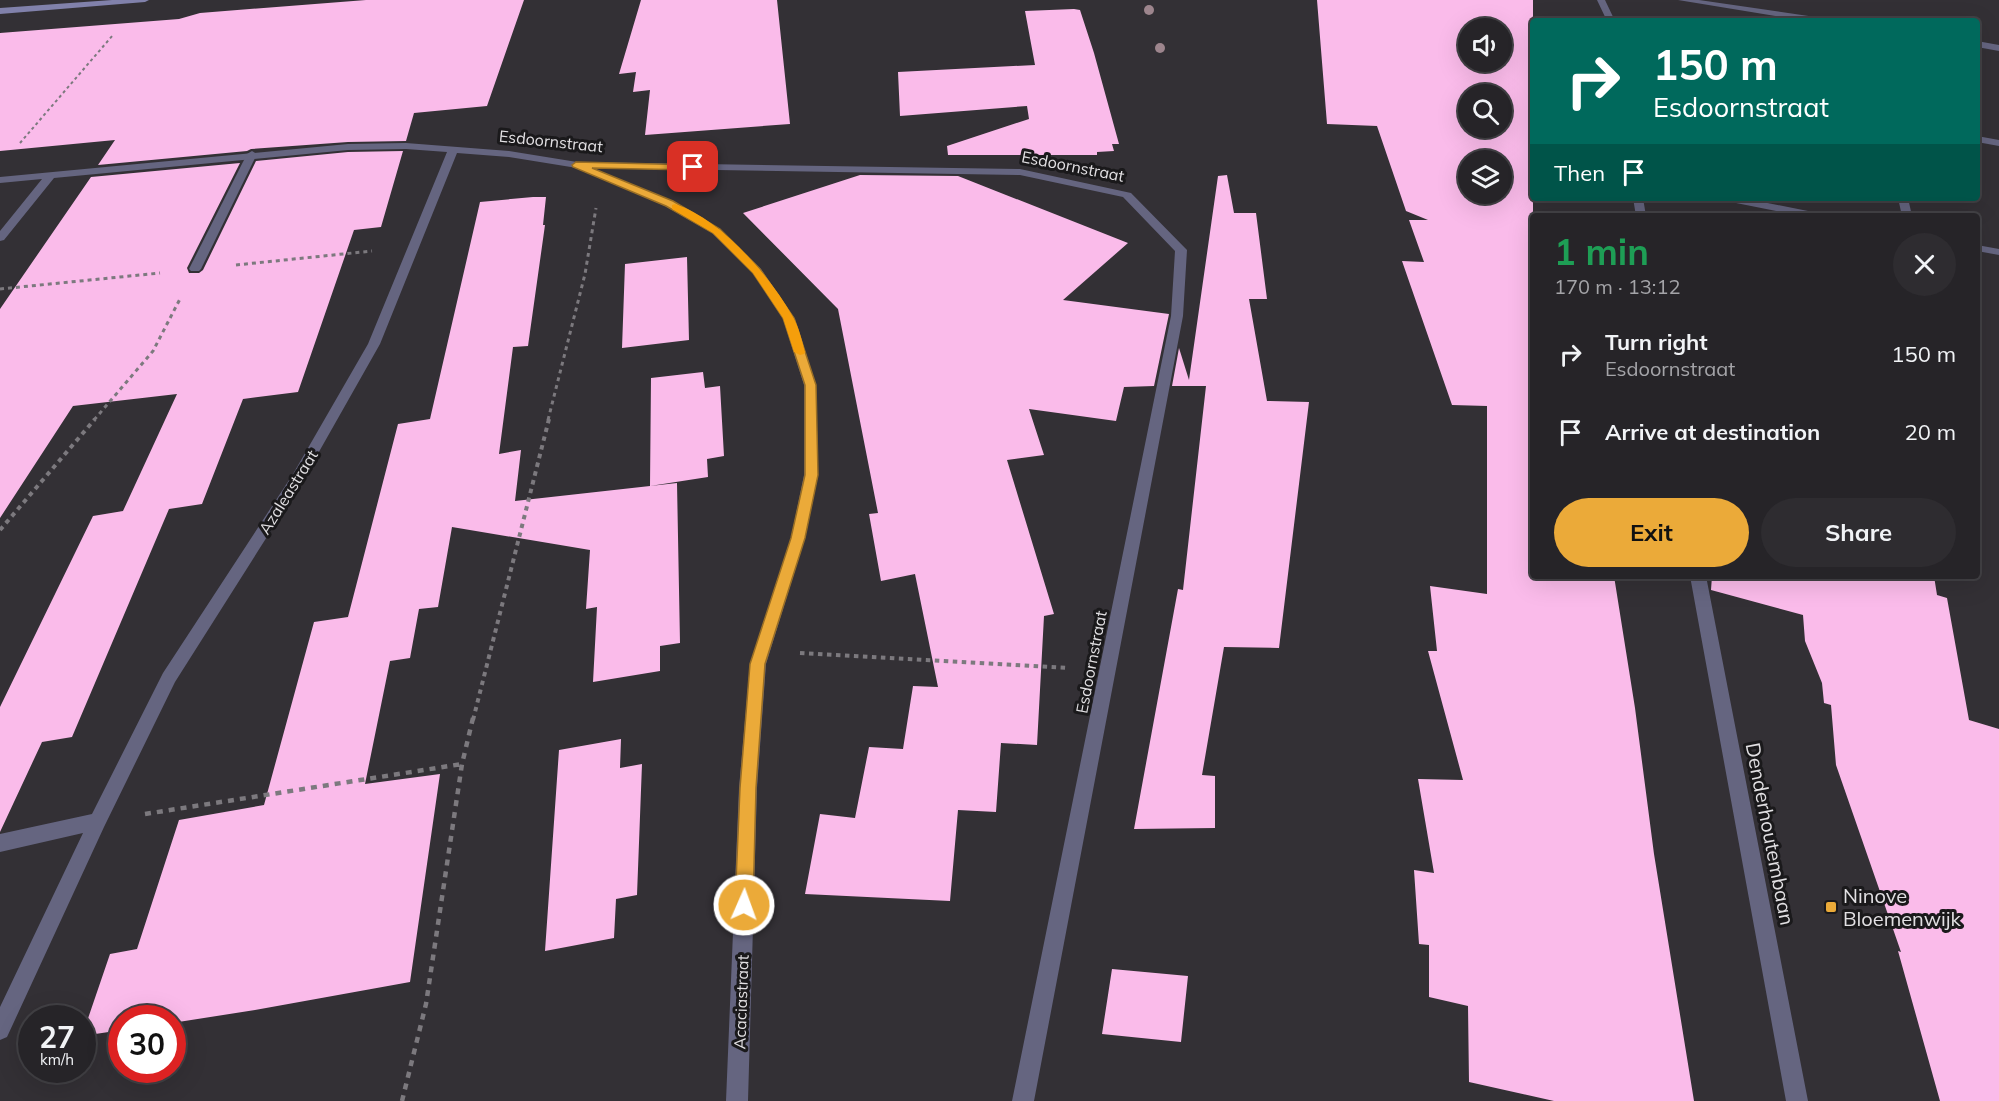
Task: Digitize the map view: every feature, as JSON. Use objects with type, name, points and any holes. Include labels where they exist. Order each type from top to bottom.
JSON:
[{"type":"main road","points":[[0,11],[144,0]]},
{"type":"street","points":[[1601,0],[1610,18]]},
{"type":"street","points":[[1683,0],[1802,18]]},
{"type":"street","points":[[1980,45],[1999,48]]},
{"type":"street","points":[[1980,140],[1999,143]]},
{"type":"street","name":"Esdoornstraat","points":[[0,180],[252,154],[348,147],[406,146],[509,154],[576,165],[1020,172],[1127,195],[1181,250],[1177,316],[1023,1101]]},
{"type":"street","name":"Azaleastraat","points":[[0,1030],[168,678],[298,477],[374,344],[453,150]]},
{"type":"street","points":[[195,269],[252,154]]},
{"type":"street","name":"Acaciastraat","points":[[576,165],[669,204],[716,231],[757,271],[789,318],[810,385],[811,475],[798,538],[758,664],[748,788],[737,1101]]},
{"type":"street","points":[[0,238],[51,175]]},
{"type":"street","points":[[1741,201],[1803,213]]},
{"type":"street","points":[[1980,249],[1999,252]]},
{"type":"street","name":"Denderhoutembaan","points":[[1699,579],[1797,1101]]},
{"type":"street","points":[[0,843],[98,821]]},
{"type":"path","points":[[15,148],[144,0]]},
{"type":"path","points":[[402,1101],[426,1004],[462,764],[585,274],[601,176]]},
{"type":"path","points":[[0,530],[153,351],[195,269]]},
{"type":"path","points":[[762,651],[1107,670]]},
{"type":"path","points":[[98,821],[462,764]]},
{"type":"building","points":[[366,0],[524,0],[487,106],[414,113],[406,141],[348,142],[251,149],[98,165],[115,140],[0,151],[0,33],[179,19],[200,13]]},
{"type":"building","points":[[641,0],[777,0],[790,124],[645,135],[650,90],[633,92],[636,72],[619,74]]},
{"type":"building","points":[[1317,0],[1533,0],[1533,18],[1530,18],[1530,201],[1533,201],[1533,213],[1530,213],[1530,579],[1614,579],[1635,708],[1654,854],[1694,1101],[1554,1101],[1469,1082],[1468,1006],[1429,997],[1429,945],[1419,944],[1414,870],[1434,873],[1418,779],[1463,780],[1428,651],[1437,651],[1430,586],[1487,594],[1487,406],[1452,405],[1402,261],[1424,262],[1409,220],[1428,220],[1406,211],[1377,126],[1327,124]]},
{"type":"building","points":[[1080,10],[1094,53],[1119,144],[1112,144],[1114,151],[1097,152],[1097,155],[948,155],[947,146],[1029,119],[1027,106],[900,116],[898,72],[1035,65],[1025,11]]},
{"type":"building","points":[[403,151],[381,227],[354,230],[298,392],[243,399],[202,504],[169,509],[72,737],[42,742],[0,832],[0,707],[93,516],[123,511],[177,394],[73,406],[0,518],[0,309],[91,177],[240,163],[187,268],[189,273],[199,273],[203,270],[256,161],[348,152]]},
{"type":"building","points":[[860,175],[958,176],[1128,243],[1063,300],[1169,314],[1154,386],[1124,387],[1116,421],[1029,409],[1044,455],[1007,460],[1054,614],[1044,616],[1037,745],[1001,743],[996,812],[958,810],[950,901],[805,894],[820,814],[855,818],[869,747],[903,749],[913,686],[938,687],[915,574],[881,581],[869,514],[878,513],[838,309],[743,213]]},
{"type":"building","points":[[1227,175],[1234,213],[1256,213],[1267,299],[1249,299],[1267,401],[1309,402],[1279,648],[1224,647],[1202,775],[1215,776],[1215,828],[1134,829],[1178,589],[1183,590],[1206,386],[1172,386],[1179,348],[1189,380],[1218,176]]},
{"type":"building","points":[[546,197],[543,225],[545,225],[528,346],[513,347],[499,454],[521,450],[515,501],[677,483],[680,643],[660,646],[660,671],[593,682],[597,607],[586,609],[590,550],[452,527],[438,607],[419,609],[410,658],[390,661],[365,784],[440,774],[410,982],[186,1021],[186,1005],[108,1005],[108,1032],[96,1034],[96,1005],[93,1005],[110,954],[137,949],[179,820],[264,805],[314,622],[348,617],[398,424],[430,419],[480,202]]},
{"type":"building","points":[[687,257],[689,340],[622,348],[625,264]]},
{"type":"building","points":[[703,372],[705,388],[720,386],[724,456],[707,459],[708,477],[650,486],[651,378]]},
{"type":"building","points":[[1712,579],[1934,579],[1937,595],[1947,598],[1969,720],[1999,729],[1999,1101],[1940,1101],[1898,951],[1901,952],[1836,765],[1831,705],[1824,703],[1822,683],[1805,641],[1803,615],[1711,590]]},
{"type":"building","points":[[621,739],[620,768],[642,764],[637,895],[616,899],[614,938],[545,951],[559,750]]},
{"type":"building","points":[[1112,969],[1188,976],[1181,1042],[1102,1034]]},
{"type":"slow traffic","points":[[675,207],[716,231],[757,271],[789,318],[800,352]]},
{"type":"place","name":"Ninove Bloemenwijk","points":[[1831,907]]},
{"type":"route","points":[[693,167],[576,165],[669,204],[716,231],[757,271],[789,318],[810,385],[811,475],[798,538],[758,664],[748,788],[744,905]]}]
